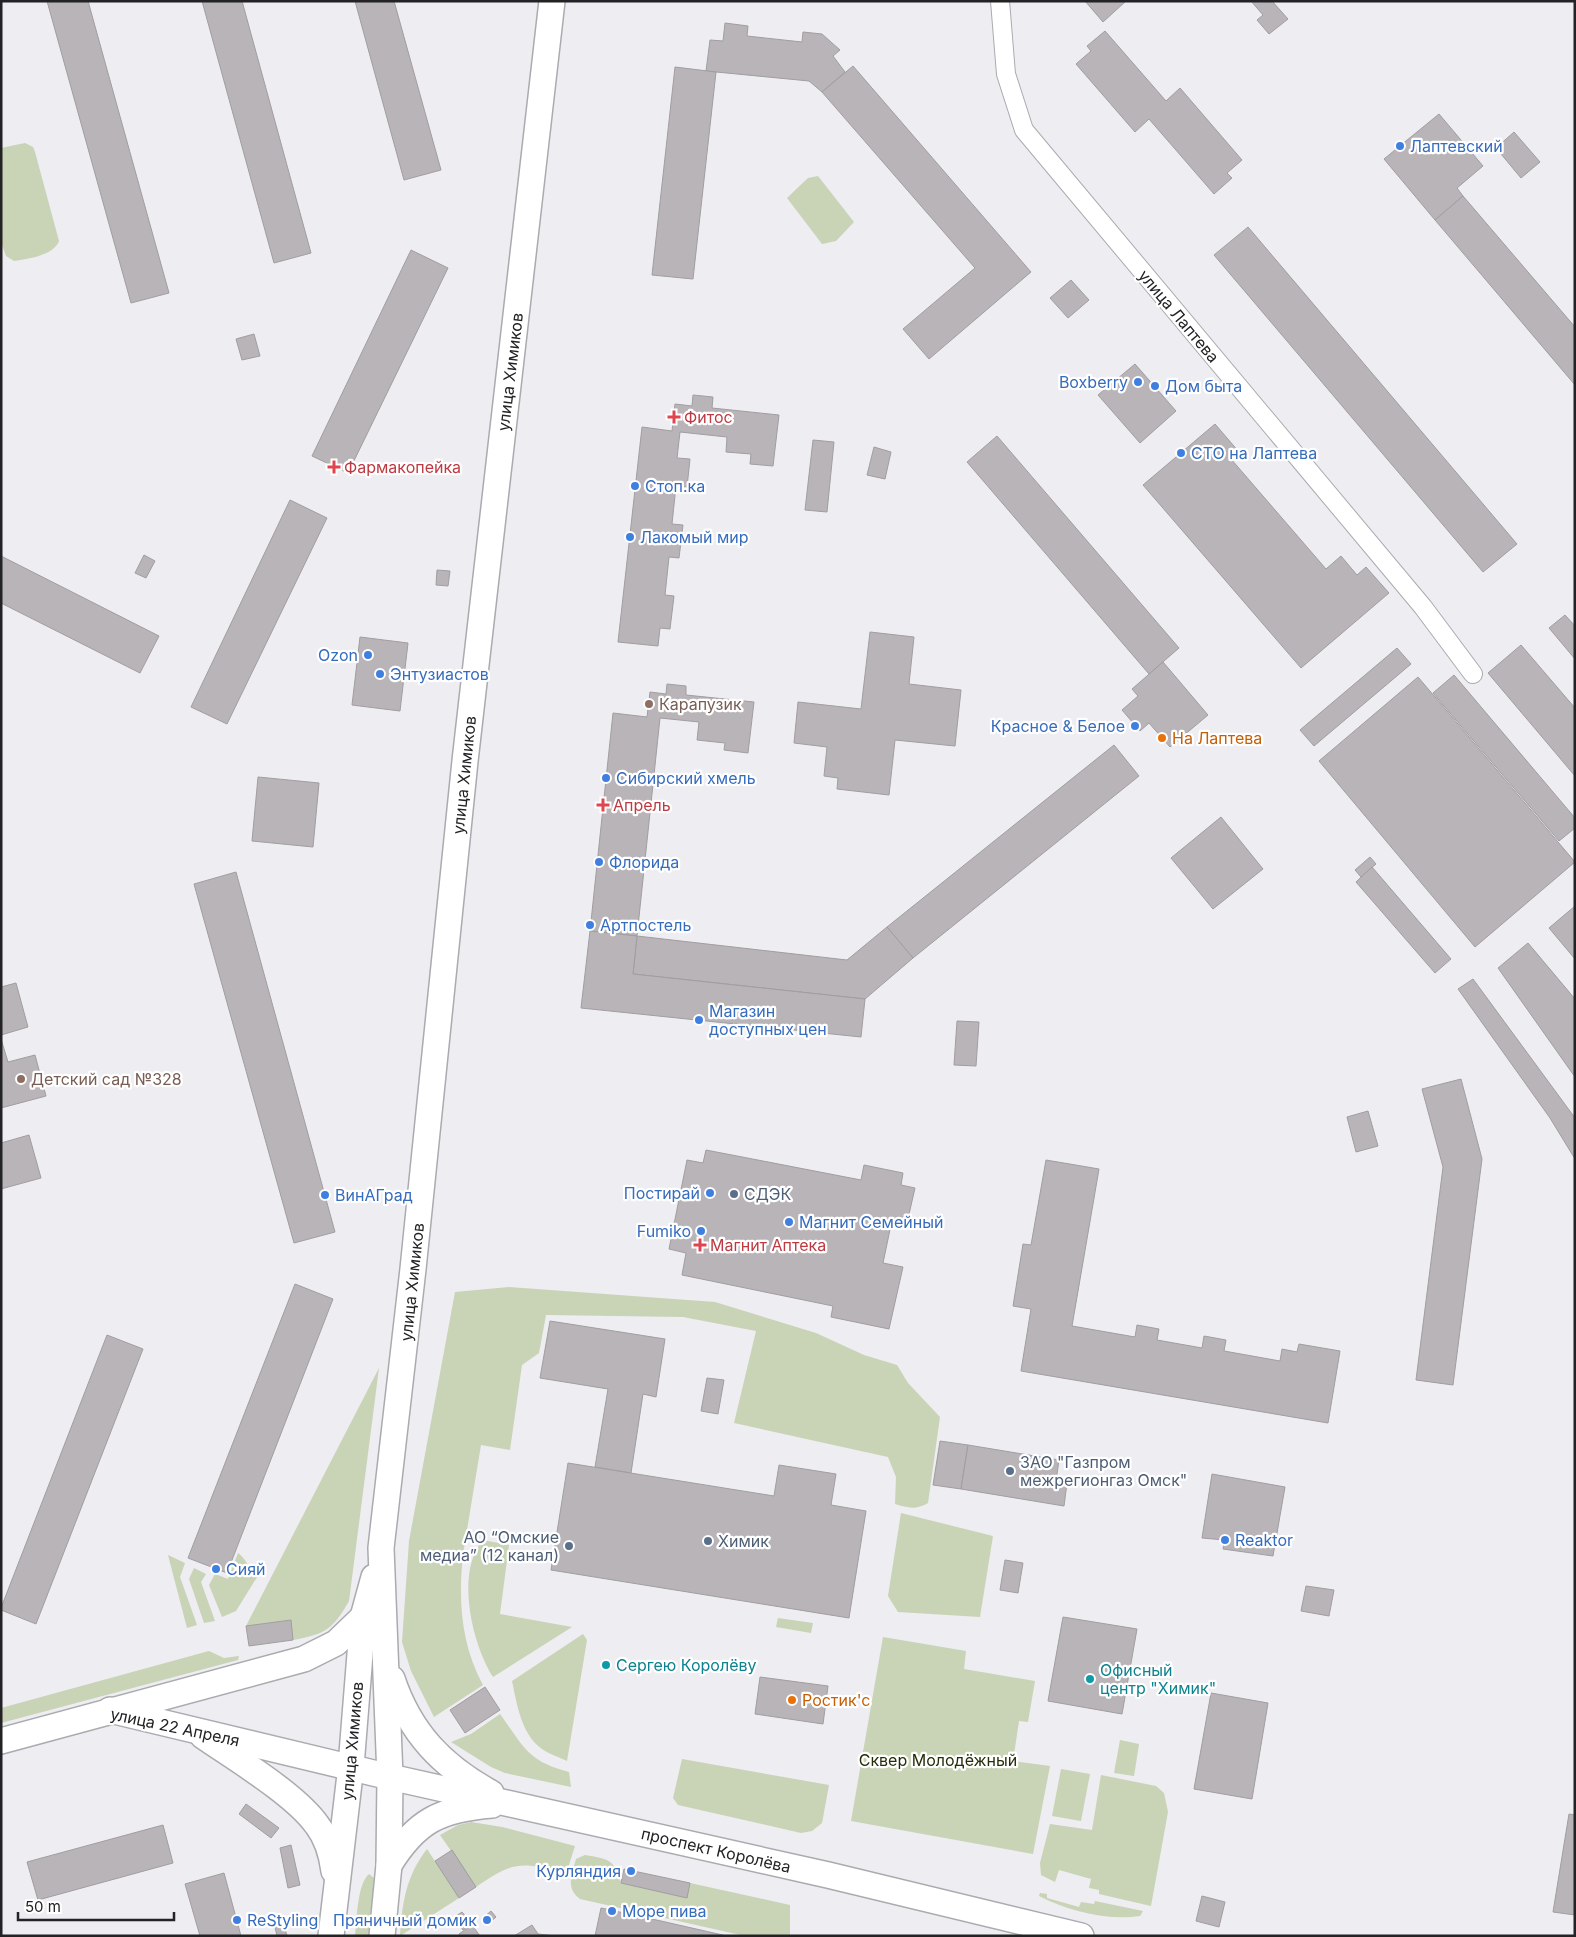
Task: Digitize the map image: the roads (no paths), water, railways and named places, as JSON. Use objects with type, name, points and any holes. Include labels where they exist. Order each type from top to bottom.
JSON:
[{"type":"main road","name":"улица Химиков","points":[[332,1936],[350,1766],[363,1616],[381,1548],[414,1262],[465,760],[552,1]]},
{"type":"main road","name":"улица Химиков","points":[[381,1548],[390,1777],[389,1865],[382,1936]]},
{"type":"main road","points":[[110,1710],[259,1673],[304,1659],[336,1643],[363,1616]]},
{"type":"main road","points":[[385,1655],[399,1697],[417,1732],[457,1772],[509,1804]]},
{"type":"main road","name":"улица 22 Апреля","points":[[1,1741],[110,1710],[350,1766]]},
{"type":"main road","points":[[193,1729],[300,1806],[318,1826],[328,1845],[337,1887]]},
{"type":"main road","name":"проспект Королёва","points":[[350,1766],[509,1804],[828,1874],[1081,1936]]},
{"type":"main road","points":[[389,1865],[411,1834],[428,1820],[462,1809],[509,1804]]},
{"type":"street","name":"улица Лаптева","points":[[1000,1],[1006,74],[1024,130],[1423,607],[1473,674]]},
{"type":"place","name":"Лаптевский","points":[[1400,146]]},
{"type":"place","name":"Boxberry","points":[[1138,382]]},
{"type":"place","name":"Дом быта","points":[[1155,386]]},
{"type":"place","name":"Фитос","points":[[674,417]]},
{"type":"place","name":"СТО на Лаптева","points":[[1181,453]]},
{"type":"place","name":"Фармакопейка","points":[[334,467]]},
{"type":"place","name":"Стоп.ка","points":[[635,486]]},
{"type":"place","name":"Лакомый мир","points":[[630,537]]},
{"type":"place","name":"Ozon","points":[[368,655]]},
{"type":"place","name":"Энтузиастов","points":[[380,674]]},
{"type":"place","name":"Карапузик","points":[[649,704]]},
{"type":"place","name":"Красное & Белое","points":[[1135,726]]},
{"type":"place","name":"На Лаптева","points":[[1162,738]]},
{"type":"place","name":"Сибирский хмель","points":[[606,778]]},
{"type":"place","name":"Апрель","points":[[603,805]]},
{"type":"place","name":"Флорида","points":[[599,862]]},
{"type":"place","name":"Артпостель","points":[[590,925]]},
{"type":"place","name":"Магазин доступных цен","points":[[699,1020]]},
{"type":"place","name":"Детский сад №328","points":[[21,1079]]},
{"type":"place","name":"Постирай","points":[[710,1193]]},
{"type":"place","name":"СДЭК","points":[[734,1194]]},
{"type":"place","name":"ВинАГрад","points":[[325,1195]]},
{"type":"place","name":"Магнит Семейный","points":[[789,1222]]},
{"type":"place","name":"Fumiko","points":[[701,1231]]},
{"type":"place","name":"Магнит Аптека","points":[[700,1245]]},
{"type":"place","name":"ЗАО \"Газпром межрегионгаз Омск\"","points":[[1010,1471]]},
{"type":"place","name":"Reaktor","points":[[1225,1540]]},
{"type":"place","name":"Химик","points":[[708,1541]]},
{"type":"place","name":"АО “Омские медиа” (12 канал)","points":[[569,1546]]},
{"type":"place","name":"Сияй","points":[[216,1569]]},
{"type":"place","name":"Сергею Королёву","points":[[606,1665]]},
{"type":"place","name":"Офисный центр \"Химик\"","points":[[1090,1679]]},
{"type":"place","name":"Ростик'с","points":[[792,1700]]},
{"type":"place","name":"Курляндия","points":[[631,1871]]},
{"type":"place","name":"Море пива","points":[[612,1911]]},
{"type":"place","name":"ReStyling","points":[[237,1920]]},
{"type":"place","name":"Пряничный домик","points":[[487,1920]]},
{"type":"park label","name":"Сквер Молодёжный","points":[[938,1760]]}]
